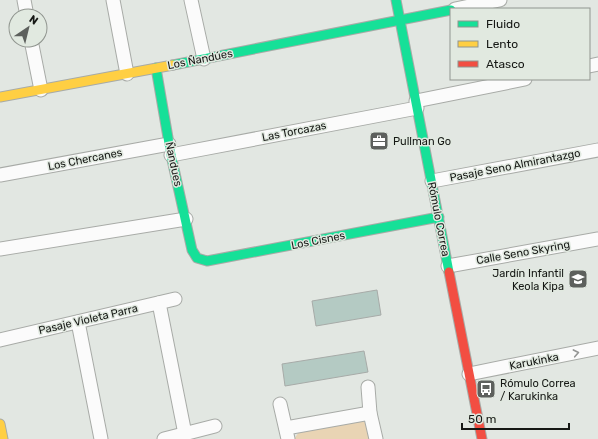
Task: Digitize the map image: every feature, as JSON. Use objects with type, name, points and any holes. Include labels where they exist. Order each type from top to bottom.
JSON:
[{"type":"street","points":[[113,0],[127,74]]},
{"type":"street","points":[[191,0],[204,59]]},
{"type":"street","name":"Rómulo Correa","points":[[396,0],[482,439]]},
{"type":"street","points":[[460,8],[500,0]]},
{"type":"street","name":"Los Ñandúes","points":[[0,97],[127,74],[450,10]]},
{"type":"street","points":[[33,48],[41,90]]},
{"type":"street","name":"Ñandues","points":[[156,68],[170,149],[192,250],[197,258]]},
{"type":"street","name":"Las Torcazas","points":[[170,149],[417,104],[521,80]]},
{"type":"street","name":"Los Chercanes","points":[[0,175],[170,149]]},
{"type":"street","name":"Pasaje Seno Almirantazgo","points":[[432,181],[598,150]]},
{"type":"street","name":"Los Cisnes","points":[[197,258],[206,261],[439,217]]},
{"type":"street","points":[[0,249],[186,219]]},
{"type":"street","name":"Calle Seno Skyring","points":[[448,266],[598,239]]},
{"type":"street","name":"Pasaje Violeta Parra","points":[[0,340],[175,299]]},
{"type":"street","points":[[159,303],[185,434]]},
{"type":"street","points":[[78,322],[101,439]]},
{"type":"street","name":"Karukinka","points":[[469,374],[598,348]]},
{"type":"street","points":[[368,387],[370,413],[376,439]]},
{"type":"street","points":[[280,404],[287,434],[370,413]]},
{"type":"street","points":[[0,424],[3,439]]},
{"type":"street","points":[[164,439],[215,426]]},
{"type":"shaded area","points":[[362,421],[366,423],[371,439],[294,439],[299,432]]},
{"type":"building","points":[[377,290],[381,315],[316,326],[312,301]]},
{"type":"building","points":[[364,351],[368,372],[285,386],[282,364]]},
{"type":"traffic: fast","points":[[396,0],[449,272]]},
{"type":"traffic: fast","points":[[173,65],[450,10]]},
{"type":"traffic: fast","points":[[156,68],[171,155],[192,250],[197,258],[207,261],[439,217]]},
{"type":"traffic: slow","points":[[0,97],[173,65]]},
{"type":"traffic: slow","points":[[0,424],[3,439]]},
{"type":"traffic: jam","points":[[449,272],[482,439]]},
{"type":"place","name":"Pullman Go","points":[[379,141]]},
{"type":"place","name":"Jardín Infantil Keola Kipa","points":[[578,279]]},
{"type":"place","name":"Rómulo Correa / Karukinka","points":[[486,389]]}]
